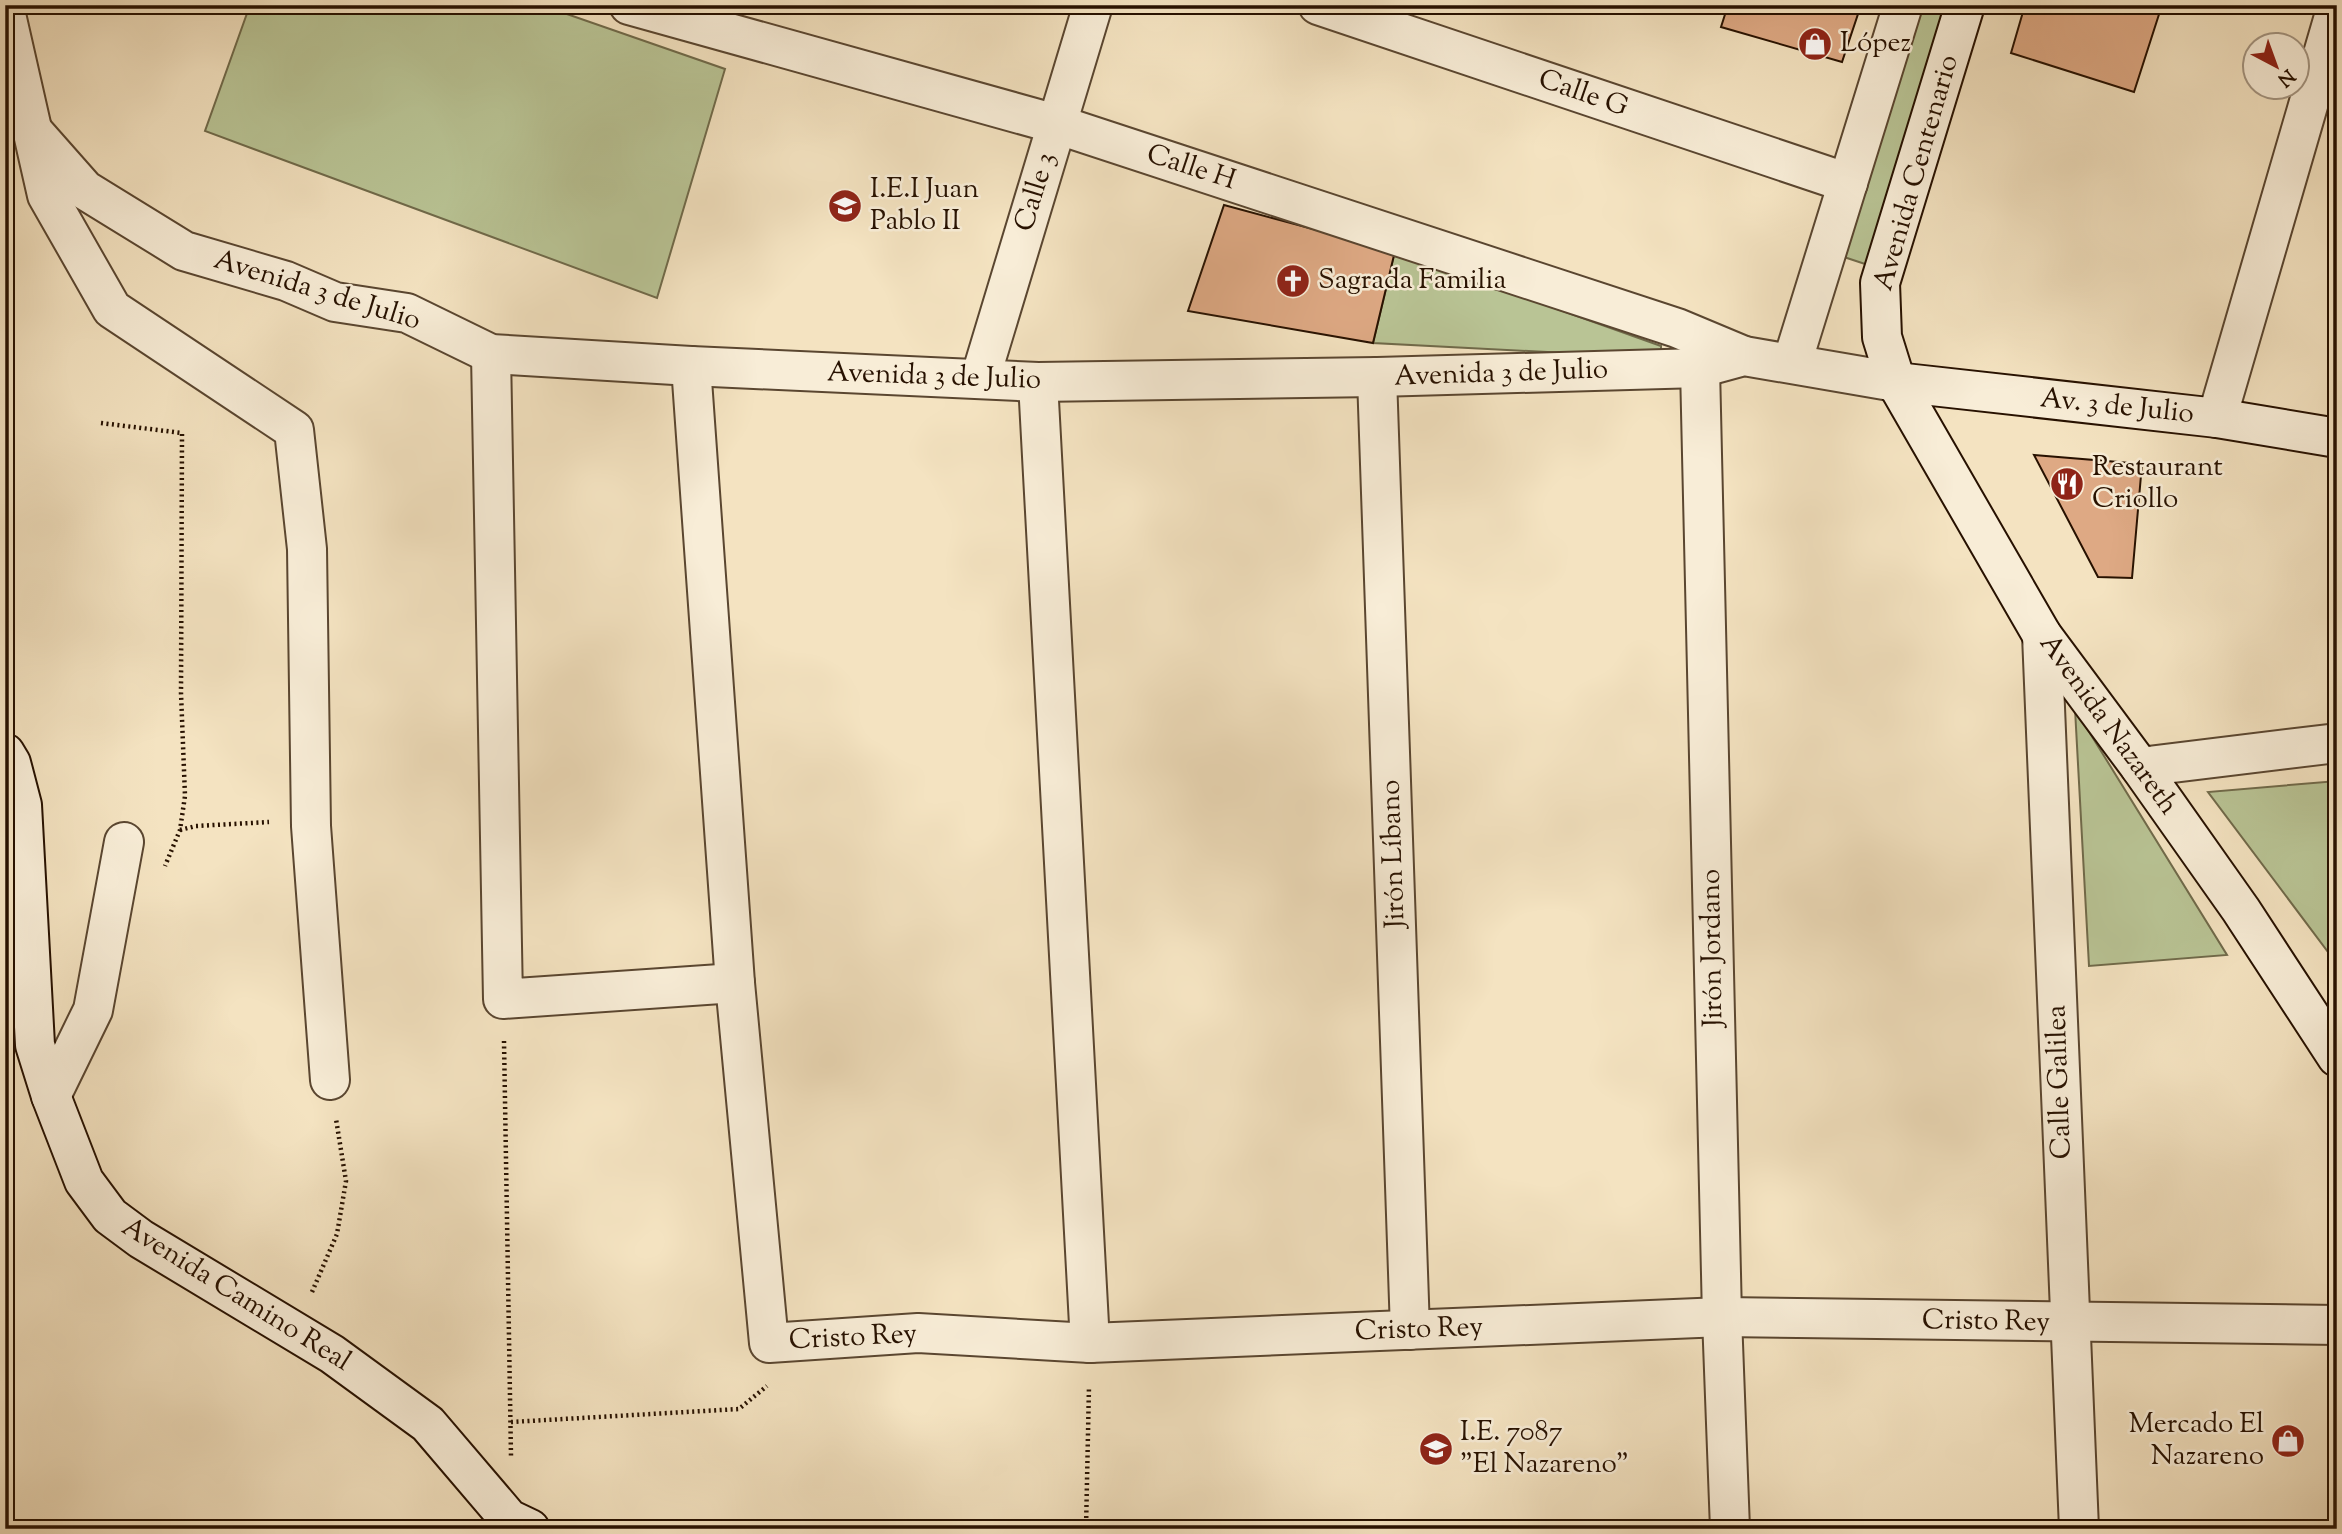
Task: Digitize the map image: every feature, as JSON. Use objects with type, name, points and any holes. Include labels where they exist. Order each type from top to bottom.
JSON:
[{"type":"street","name":"Calle H","points":[[629,5],[722,18],[1056,124],[1677,328],[1744,356]]},
{"type":"street","name":"Calle 3","points":[[980,379],[1093,5]]},
{"type":"street","name":"Calle G","points":[[1318,5],[1849,183]]},
{"type":"street","points":[[1792,363],[1903,5]]},
{"type":"street","name":"Avenida Centenario","points":[[1896,382],[1882,337],[1880,284],[1965,5]]},
{"type":"street","points":[[2217,418],[2337,6]]},
{"type":"street","points":[[5,10],[47,195],[112,309],[295,430],[307,549],[312,820],[330,1080]]},
{"type":"street","name":"Avenida 3 de Julio","points":[[32,130],[85,190],[184,251],[286,281],[335,302],[407,313],[491,354],[1038,382],[1377,377],[1700,368],[1744,356],[1896,382]]},
{"type":"street","points":[[491,354],[503,999],[735,983]]},
{"type":"street","points":[[691,366],[735,983],[773,1360]]},
{"type":"street","name":"Jirón Jordano","points":[[1700,368],[1722,1317],[1730,1529]]},
{"type":"street","name":"Jirón Líbano","points":[[1377,377],[1410,1330]]},
{"type":"street","points":[[1038,382],[1090,1343]]},
{"type":"street","name":"Av. 3 de Julio","points":[[1896,382],[2217,418],[2337,438]]},
{"type":"street","name":"Avenida Nazareth","points":[[1896,382],[2042,635],[2241,910],[2337,1057]]},
{"type":"street","name":"Calle Galilea","points":[[2042,635],[2080,1529]]},
{"type":"street","points":[[2140,767],[2337,743]]},
{"type":"street","name":"Avenida Camino Real","points":[[5,753],[11,763],[22,805],[35,1045],[51,1096],[84,1181],[110,1216],[141,1240],[332,1354],[428,1424],[520,1524]]},
{"type":"street","points":[[51,1096],[93,1010],[124,842]]},
{"type":"street","name":"Cristo Rey","points":[[773,1360],[918,1333],[1090,1343],[1722,1317],[2337,1325]]},
{"type":"path","points":[[101,423],[182,433],[181,693],[185,796],[180,830],[165,867]]},
{"type":"path","points":[[180,830],[196,826],[312,820]]},
{"type":"path","points":[[503,999],[511,1422],[520,1524]]},
{"type":"path","points":[[294,1332],[337,1234],[346,1181],[330,1080]]},
{"type":"path","points":[[1086,1529],[1090,1343]]},
{"type":"path","points":[[511,1422],[739,1409],[773,1360]]},
{"type":"green space","points":[[250,5],[541,5],[725,69],[657,298],[205,131]]},
{"type":"green space","points":[[1917,5],[1950,5],[1871,266],[1841,256]]},
{"type":"green space","points":[[1395,251],[1661,346],[1661,358],[1373,343]]},
{"type":"green space","points":[[2075,709],[2227,955],[2089,966]]},
{"type":"green space","points":[[2337,781],[2337,964],[2208,792]]},
{"type":"building","name":"López","points":[[1728,5],[1861,5],[1842,62],[1721,27]]},
{"type":"building","points":[[2025,5],[2162,5],[2134,92],[2011,53]]},
{"type":"building","name":"Sagrada Familia","points":[[1224,205],[1395,251],[1373,343],[1188,311]]},
{"type":"building","points":[[2034,455],[2142,464],[2132,578],[2098,577]]},
{"type":"place","name":"López","points":[[1815,44]]},
{"type":"place","name":"I.E.I Juan Pablo II","points":[[845,206]]},
{"type":"place","name":"Sagrada Familia","points":[[1293,281]]},
{"type":"place","name":"Restaurant Criollo","points":[[2067,484]]},
{"type":"place","name":"Mercado El Nazareno","points":[[2288,1441]]},
{"type":"place","name":"I.E. 7087 \"El Nazareno\"","points":[[1436,1449]]}]
